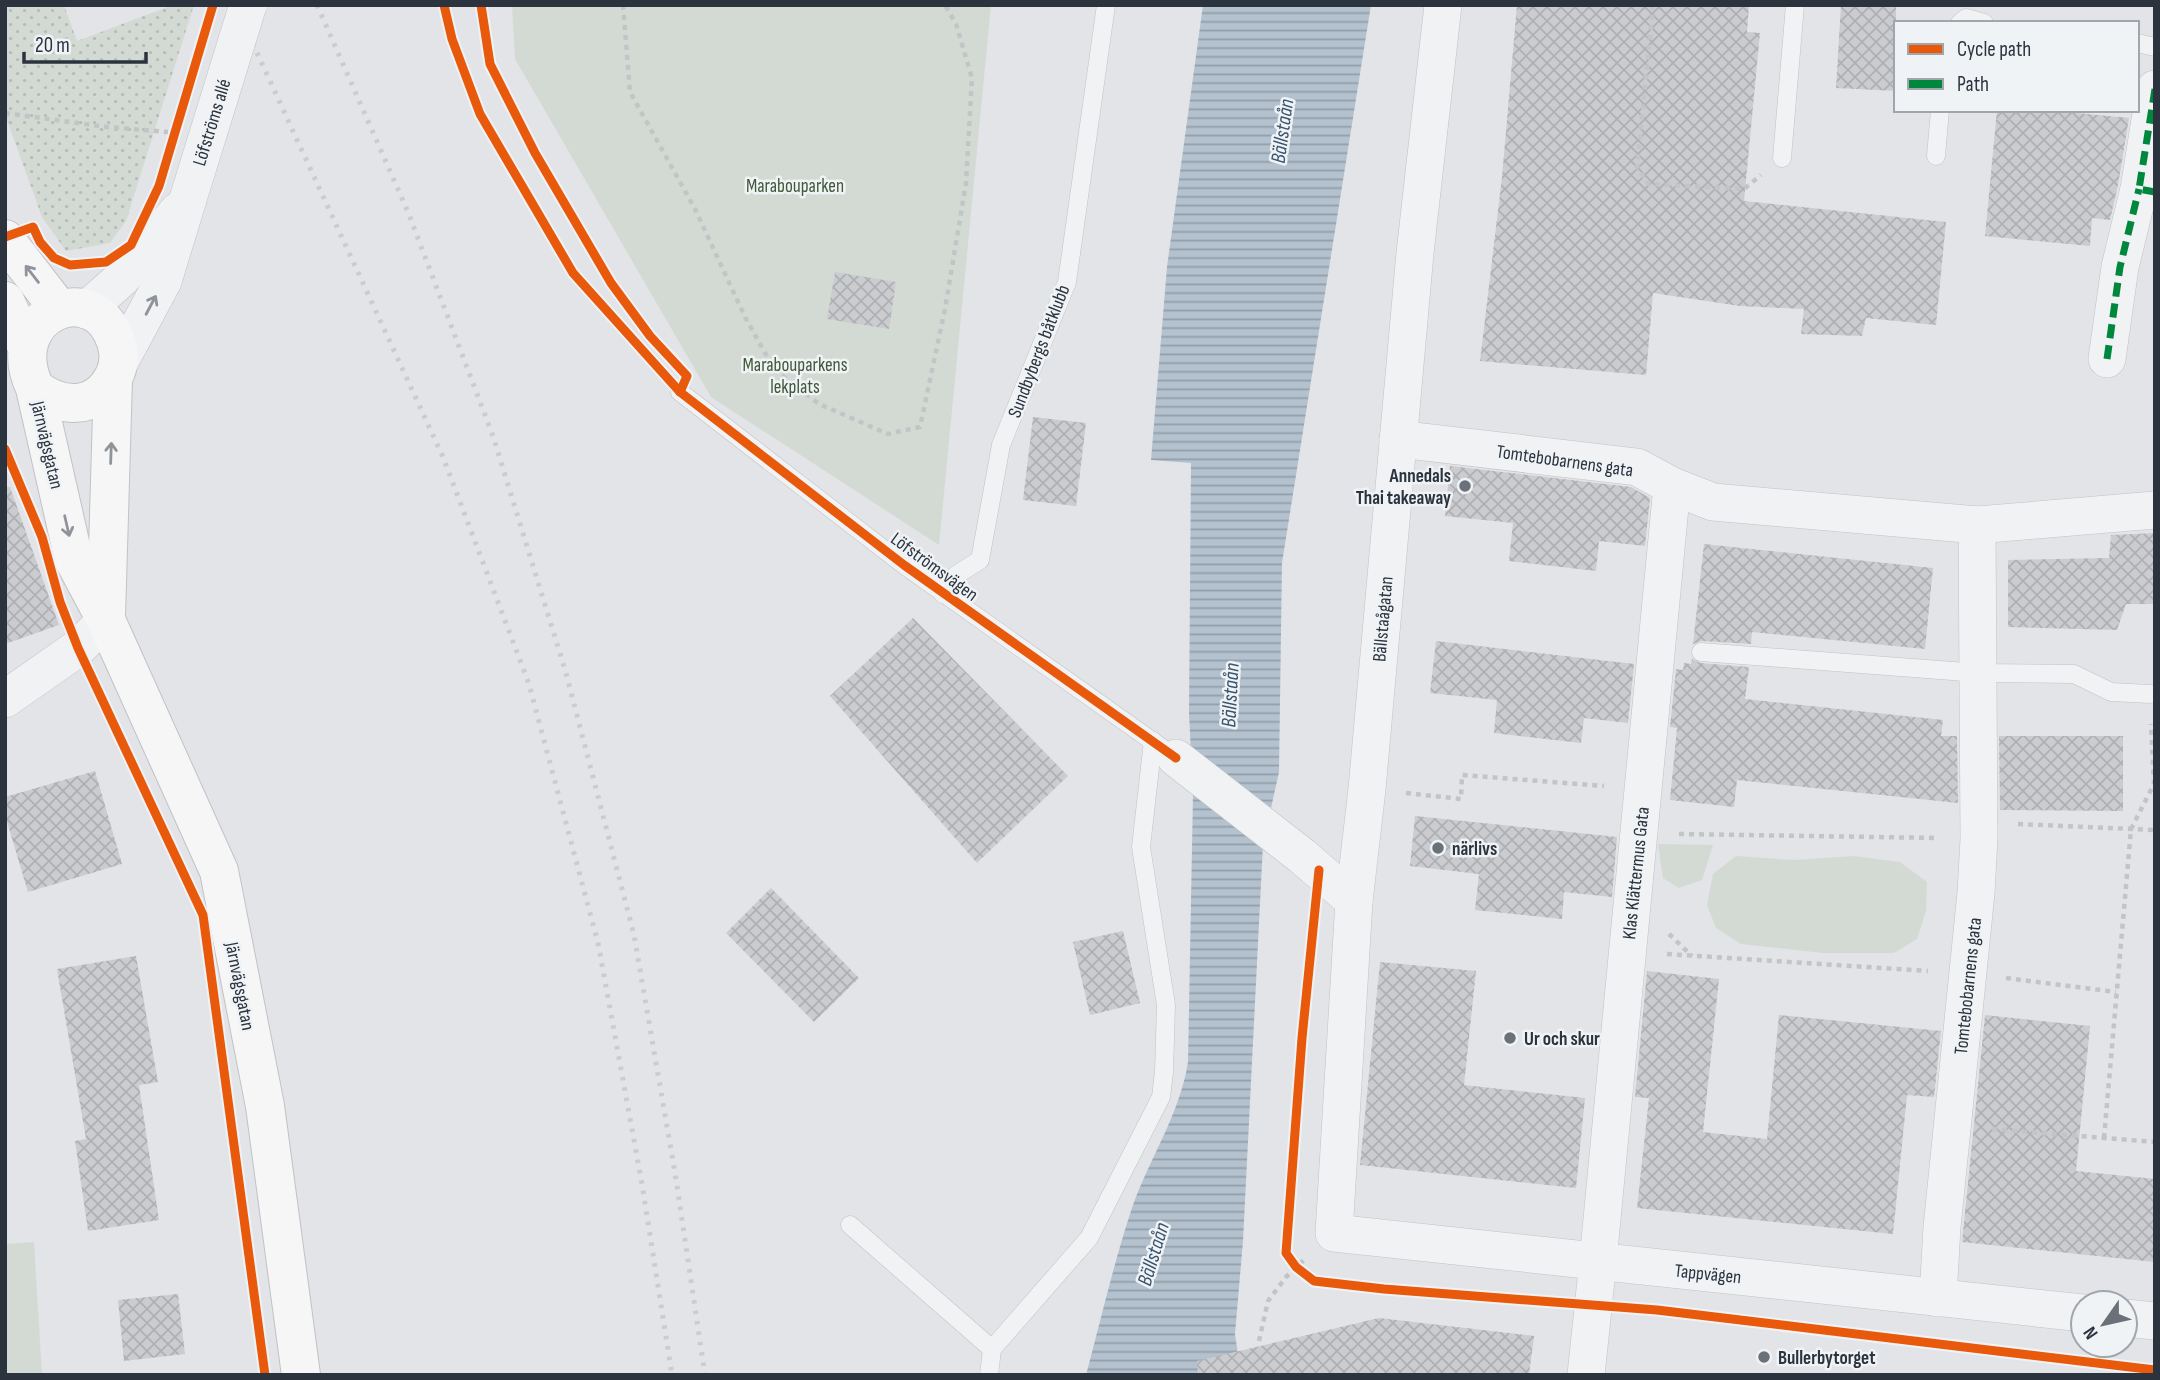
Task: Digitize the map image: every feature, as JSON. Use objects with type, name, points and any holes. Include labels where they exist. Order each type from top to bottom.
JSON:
[{"type":"street","name":"Löfströms allé","points":[[116,372],[163,281],[248,5]]},
{"type":"street","name":"Bällstaågatan","points":[[1334,1233],[1354,901],[1367,789],[1415,253],[1443,5]]},
{"type":"street","points":[[2107,359],[2120,267],[2147,190],[2155,89]]},
{"type":"street","name":"Löfströms allé","points":[[72,309],[121,279],[187,199]]},
{"type":"street","name":"Järnvägsgatan","points":[[5,239],[72,309],[96,314],[114,335],[119,350],[106,620]]},
{"type":"street","name":"Järnvägsgatan","points":[[5,300],[24,341],[22,358],[26,374],[35,388],[49,399],[76,403],[91,399],[102,392],[116,372]]},
{"type":"street","points":[[24,341],[32,326],[44,315],[72,309]]},
{"type":"street","name":"Järnvägsgatan","points":[[35,388],[74,560],[106,620],[219,871],[265,1106],[301,1375]]},
{"type":"street","name":"Tomtebobarnens gata","points":[[1398,439],[1637,467],[1672,486],[1713,502],[1977,525],[2155,510]]},
{"type":"street","name":"Klas Klättermus Gata","points":[[1586,1375],[1672,486]]},
{"type":"street","name":"Tomtebobarnens gata","points":[[1938,1298],[1969,973],[1979,830],[1977,525]]},
{"type":"street","points":[[5,699],[78,648],[106,620]]},
{"type":"street","name":"Löfströmsvägen","points":[[1165,750],[1302,856],[1354,901]]},
{"type":"street","name":"Tappvägen","points":[[1334,1233],[2069,1312]]},
{"type":"lane","name":"Sundbybergs båtklubb","points":[[943,594],[956,575],[980,560],[1001,445],[1067,282],[1106,5]]},
{"type":"lane","points":[[1782,158],[1796,5]]},
{"type":"lane","points":[[1936,156],[1940,112]]},
{"type":"lane","name":"Löfströmsvägen","points":[[680,392],[943,594],[1165,750]]},
{"type":"lane","points":[[1702,652],[1979,673],[2074,674],[2110,692],[2150,694]]},
{"type":"lane","points":[[989,1375],[992,1349],[1089,1238],[1161,1097],[1166,1005],[1141,847],[1165,750]]},
{"type":"lane","points":[[850,1225],[992,1349]]},
{"type":"path","points":[[623,5],[630,92],[695,209],[745,317],[774,369],[819,404],[888,434],[920,427],[945,309],[966,183],[972,78],[957,24],[945,5]]},
{"type":"path","points":[[1653,5],[1637,168],[1649,184],[1744,189]]},
{"type":"path","points":[[5,113],[107,127],[175,132],[172,143]]},
{"type":"path","points":[[2104,1138],[2131,829],[2154,784],[2150,694]]},
{"type":"path","points":[[1437,797],[1461,799],[1462,775],[1643,789]]},
{"type":"path","points":[[1691,834],[2155,830]]},
{"type":"path","points":[[1692,956],[1969,973],[2116,992]]},
{"type":"path","points":[[1953,1125],[2155,1142]]},
{"type":"path","points":[[1291,1260],[1305,1274]]},
{"type":"path","points":[[1259,1341],[1268,1301],[1286,1277]]},
{"type":"green space","points":[[5,5],[64,5],[77,41],[173,5],[194,5],[126,221],[110,243],[66,251],[42,217],[5,115]]},
{"type":"green space","name":"Marabouparken","points":[[512,5],[991,5],[939,545],[711,397],[515,59]]},
{"type":"green space","points":[[1658,844],[1713,845],[1702,880],[1679,888],[1663,878]]},
{"type":"green space","points":[[1736,856],[1794,860],[1853,856],[1900,862],[1927,882],[1926,911],[1917,939],[1894,953],[1823,953],[1741,944],[1716,928],[1707,905],[1713,874]]},
{"type":"green space","points":[[34,1242],[42,1375],[5,1375],[5,1244]]},
{"type":"water","name":"Bällstaån","points":[[1203,5],[1371,5],[1282,563],[1279,772],[1263,844],[1243,1241],[1235,1334],[1241,1375],[1086,1375],[1132,1208],[1178,1100],[1188,1062],[1193,794],[1189,713],[1191,463],[1151,460],[1167,267]]},
{"type":"building","points":[[1517,5],[1749,5],[1747,32],[1760,33],[1744,201],[1946,222],[1936,325],[1866,318],[1862,336],[1801,334],[1804,309],[1740,306],[1653,293],[1646,375],[1480,361],[1502,177]]},
{"type":"building","points":[[1841,5],[1896,5],[1894,91],[1836,88]]},
{"type":"building","points":[[1997,112],[2067,112],[2129,118],[2110,220],[2092,218],[2090,246],[1985,236]]},
{"type":"building","points":[[835,272],[896,282],[889,329],[827,319]]},
{"type":"building","points":[[1033,417],[1086,423],[1076,506],[1023,500]]},
{"type":"building","points":[[1450,466],[1631,487],[1650,498],[1645,546],[1599,541],[1596,571],[1509,561],[1513,523],[1445,516]]},
{"type":"building","points":[[5,487],[10,487],[59,625],[5,644]]},
{"type":"building","points":[[2155,533],[2155,604],[2126,604],[2117,630],[2008,627],[2008,560],[2109,558],[2111,535]]},
{"type":"building","points":[[1704,544],[1933,568],[1925,649],[1752,632],[1751,644],[1702,641],[1693,644]]},
{"type":"building","points":[[913,618],[1068,776],[977,863],[830,696]]},
{"type":"building","points":[[1436,641],[1634,664],[1628,723],[1584,718],[1581,743],[1494,733],[1497,700],[1430,693]]},
{"type":"building","points":[[1692,659],[1700,663],[1749,667],[1745,699],[1943,720],[1941,736],[1957,736],[1958,803],[1737,780],[1734,807],[1670,800],[1677,728],[1670,727],[1676,669],[1683,670],[1684,663],[1691,664]]},
{"type":"building","points":[[1999,736],[2123,736],[2123,811],[2000,810]]},
{"type":"building","points":[[95,771],[122,864],[28,892],[5,815],[5,797]]},
{"type":"building","points":[[1415,816],[1617,837],[1612,897],[1564,892],[1562,919],[1475,910],[1479,874],[1410,866]]},
{"type":"building","points":[[771,888],[859,978],[814,1022],[726,933]]},
{"type":"building","points":[[1123,931],[1140,1003],[1090,1015],[1073,942]]},
{"type":"building","points":[[136,956],[158,1082],[139,1085],[159,1220],[88,1231],[75,1141],[86,1139],[57,969]]},
{"type":"building","points":[[1380,962],[1476,971],[1464,1085],[1585,1098],[1576,1188],[1360,1165]]},
{"type":"building","points":[[1647,971],[1719,979],[1703,1132],[1767,1139],[1779,1015],[1941,1031],[1934,1097],[1907,1095],[1893,1234],[1637,1208],[1649,1098],[1635,1097]]},
{"type":"building","points":[[1985,1015],[2090,1026],[2076,1171],[2155,1179],[2155,1262],[1962,1242]]},
{"type":"building","points":[[178,1294],[185,1354],[124,1361],[118,1300]]},
{"type":"building","points":[[1379,1318],[1534,1336],[1529,1375],[1198,1375],[1197,1361]]},
{"type":"railway","points":[[235,5],[443,457],[529,684],[598,943],[642,1184],[672,1375]]},
{"type":"railway","points":[[317,5],[408,212],[493,436],[566,673],[634,935],[676,1179],[705,1375]]},
{"type":"marked path","points":[[2155,89],[2139,189],[2155,192]]},
{"type":"marked path","points":[[2107,359],[2120,267],[2139,189]]},
{"type":"cycle path","points":[[5,237],[33,227],[40,242],[54,258],[70,265],[106,262],[131,245],[159,186],[213,5]]},
{"type":"cycle path","points":[[444,5],[452,39],[480,114],[573,273],[680,392],[904,565],[1176,758]]},
{"type":"cycle path","points":[[481,5],[490,64],[535,153],[611,283],[650,336],[687,376],[680,392]]},
{"type":"cycle path","points":[[5,449],[42,537],[60,602],[78,648],[203,915],[265,1375]]},
{"type":"cycle path","points":[[1319,870],[1302,1038],[1286,1253],[1296,1267],[1314,1281],[1657,1310],[2155,1370]]},
{"type":"place","name":"Annedals Thai takeaway","points":[[1465,486]]},
{"type":"place","name":"närlivs","points":[[1438,848]]},
{"type":"place","name":"Ur och skur","points":[[1510,1038]]},
{"type":"place","name":"Bullerbytorget","points":[[1764,1357]]},
{"type":"park label","name":"Marabouparkens lekplats","points":[[795,375]]}]
